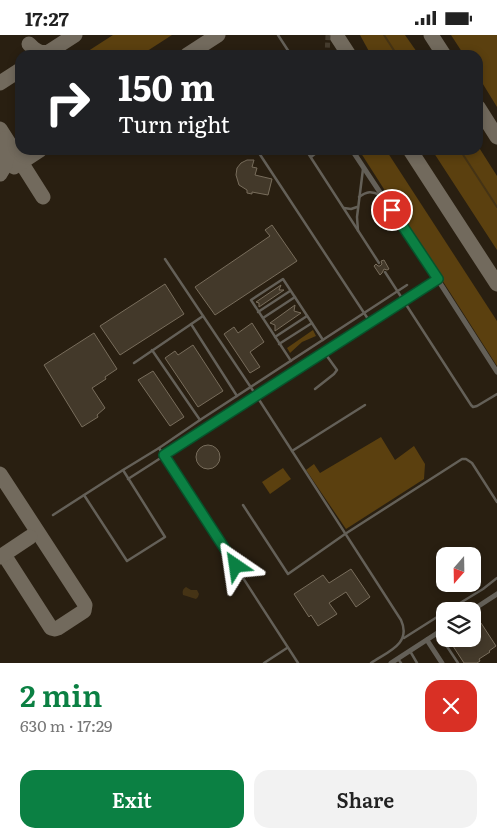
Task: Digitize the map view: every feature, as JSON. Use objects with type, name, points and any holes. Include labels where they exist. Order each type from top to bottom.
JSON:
[{"type":"street","points":[[357,155],[497,372]]},
{"type":"street","points":[[481,604],[497,594]]},
{"type":"street","points":[[391,663],[399,661],[410,651],[436,634]]},
{"type":"street","points":[[427,640],[442,663]]},
{"type":"lane","points":[[278,35],[288,50]]},
{"type":"lane","points":[[260,155],[370,323]]},
{"type":"lane","points":[[314,155],[311,157],[379,263]]},
{"type":"lane","points":[[358,232],[357,217],[363,167]]},
{"type":"lane","points":[[359,197],[364,193],[370,192],[382,195]]},
{"type":"lane","points":[[344,208],[358,207]]},
{"type":"lane","points":[[166,259],[401,620],[404,628],[403,639]]},
{"type":"lane","points":[[385,271],[472,406],[476,406],[497,394]]},
{"type":"lane","points":[[291,361],[250,300],[283,279],[324,340]]},
{"type":"lane","points":[[128,479],[438,279]]},
{"type":"lane","points":[[53,515],[159,448],[407,285]]},
{"type":"lane","points":[[258,312],[290,291]]},
{"type":"lane","points":[[262,319],[295,297]]},
{"type":"lane","points":[[134,363],[203,315]]},
{"type":"lane","points":[[275,337],[307,316]]},
{"type":"lane","points":[[280,344],[312,323]]},
{"type":"lane","points":[[191,324],[237,396]]},
{"type":"lane","points":[[152,350],[200,420]]},
{"type":"lane","points":[[315,389],[337,370],[324,352]]},
{"type":"lane","points":[[292,451],[365,405]]},
{"type":"lane","points":[[159,448],[298,663]]},
{"type":"lane","points":[[243,505],[288,574],[345,534],[462,459],[472,463],[497,501]]},
{"type":"lane","points":[[84,495],[127,561],[165,537],[122,470]]},
{"type":"lane","points":[[462,602],[497,578]]},
{"type":"lane","points":[[371,663],[400,644],[403,639],[436,618]]},
{"type":"lane","points":[[447,647],[458,663]]},
{"type":"lane","points":[[264,663],[287,648]]},
{"type":"lane","points":[[410,651],[417,663]]},
{"type":"shaded area","points":[[113,35],[172,35],[149,50],[90,50]]},
{"type":"shaded area","points":[[360,35],[405,35],[416,50],[368,50]]},
{"type":"shaded area","points":[[451,35],[497,35],[497,107],[483,84],[483,50],[461,50]]},
{"type":"shaded area","points":[[483,154],[497,176],[497,250],[435,155]]},
{"type":"shaded area","points":[[362,155],[389,155],[497,321],[497,366]]},
{"type":"shaded area","points":[[313,330],[316,336],[302,342],[290,353],[287,348]]},
{"type":"shaded area","points":[[381,437],[395,460],[414,446],[425,464],[424,479],[346,529],[306,470],[314,464],[320,473]]},
{"type":"shaded area","points":[[283,468],[291,479],[270,494],[262,482]]},
{"type":"shaded area","points":[[186,587],[191,590],[197,590],[199,594],[196,599],[183,595],[183,590]]},
{"type":"building","points":[[247,160],[254,160],[252,167],[257,168],[255,175],[272,179],[268,195],[247,193],[247,190],[239,185],[236,175],[237,168]]},
{"type":"building","points":[[272,225],[297,261],[215,315],[195,287],[270,236],[265,230]]},
{"type":"building","points":[[384,260],[389,269],[384,269],[380,275],[374,266],[376,264],[380,266],[382,264],[381,261]]},
{"type":"building","points":[[165,284],[184,314],[120,355],[100,326]]},
{"type":"building","points":[[281,285],[279,290],[284,290],[259,307],[259,303],[256,302]]},
{"type":"building","points":[[295,305],[294,311],[301,313],[275,331],[275,325],[270,323]]},
{"type":"building","points":[[252,323],[264,342],[250,352],[260,367],[250,373],[224,334],[234,327],[238,333]]},
{"type":"building","points":[[94,333],[117,369],[92,388],[105,408],[97,415],[98,417],[82,427],[44,365]]},
{"type":"building","points":[[193,345],[223,391],[198,407],[165,358],[175,351],[178,355]]},
{"type":"building","points":[[153,371],[184,417],[170,426],[138,380]]},
{"type":"building","points":[[208,445],[217,448],[220,457],[217,466],[208,469],[199,466],[196,457],[199,448]]},
{"type":"building","points":[[351,569],[370,597],[356,607],[346,592],[329,603],[337,614],[318,626],[311,615],[309,617],[294,594],[323,575],[329,583]]},
{"type":"building","points":[[481,623],[496,646],[479,659],[480,661],[477,663],[464,663],[454,647],[481,647]]},
{"type":"waterway","points":[[384,35],[394,50]]},
{"type":"waterway","points":[[463,155],[497,207]]},
{"type":"taxiway","points":[[52,50],[75,35]]},
{"type":"taxiway","points":[[195,50],[218,35]]},
{"type":"taxiway","points":[[336,35],[346,50]]},
{"type":"taxiway","points":[[431,35],[441,50]]},
{"type":"taxiway","points":[[29,44],[37,50]]},
{"type":"taxiway","points":[[0,83],[15,73]]},
{"type":"taxiway","points":[[483,115],[497,137]]},
{"type":"taxiway","points":[[0,129],[15,153]]},
{"type":"taxiway","points":[[0,174],[5,166],[7,157],[5,139]]},
{"type":"taxiway","points":[[16,155],[43,197]]},
{"type":"taxiway","points":[[14,167],[32,155]]},
{"type":"taxiway","points":[[413,155],[497,284]]},
{"type":"taxiway","points":[[0,474],[84,603],[84,611],[58,628],[51,628],[8,561]]},
{"type":"taxiway","points":[[0,557],[30,537]]},
{"type":"tunnel","points":[[327,50],[328,35]]},
{"type":"route","points":[[236,566],[164,455],[438,279],[392,210]]}]
